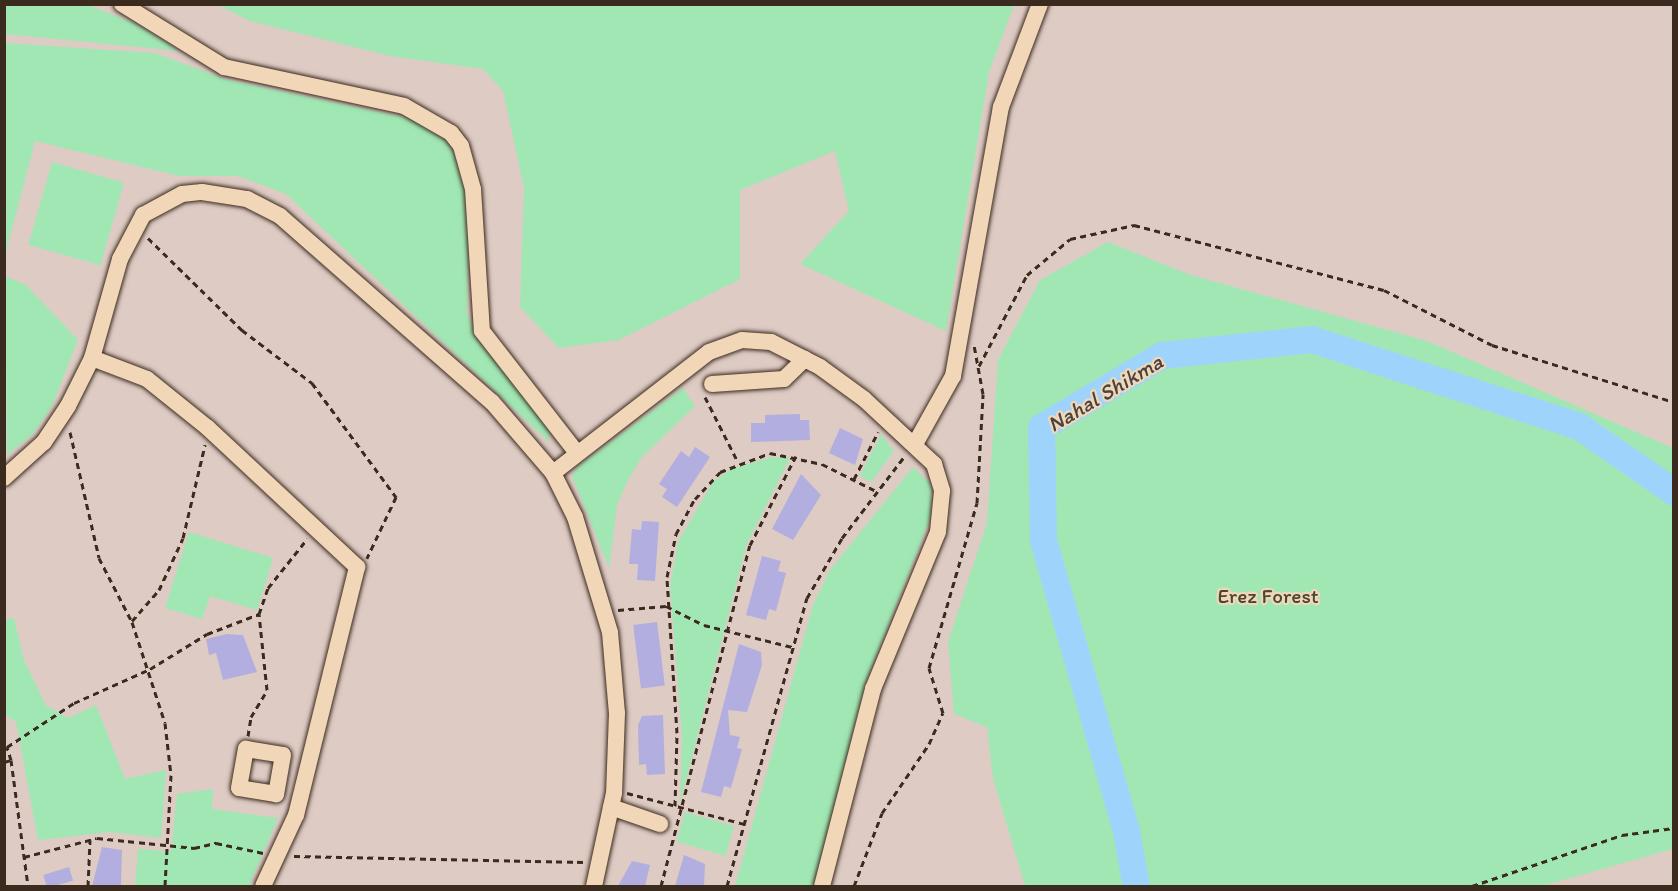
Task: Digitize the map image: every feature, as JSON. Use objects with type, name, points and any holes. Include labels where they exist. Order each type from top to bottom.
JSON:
[{"type":"street","points":[[122,4],[224,67],[404,106],[451,133],[461,146],[473,189],[482,332],[578,453]]},
{"type":"street","points":[[915,444],[953,376],[1001,107],[1040,4]]},
{"type":"street","points":[[4,478],[44,442],[68,406],[92,358],[120,260],[136,226],[160,202],[182,194],[228,194],[264,206],[492,402],[553,473],[590,553],[606,611],[617,713],[614,790],[594,886]]},
{"type":"street","points":[[553,473],[726,343],[771,342],[806,359],[885,418],[915,444],[938,476],[938,532],[873,690],[822,886]]},
{"type":"street","points":[[92,358],[147,379],[208,428],[314,530],[352,559],[357,578],[319,707],[300,798],[278,856],[263,886]]},
{"type":"street","points":[[708,389],[784,379],[806,359]]},
{"type":"street","points":[[276,794],[283,755],[246,749],[239,788],[300,798]]},
{"type":"street","points":[[611,807],[660,824]]},
{"type":"path","points":[[979,366],[1028,275],[1070,239],[1134,225],[1384,290],[1492,345],[1674,402]]},
{"type":"path","points":[[136,226],[242,330],[312,382],[396,497],[357,578]]},
{"type":"path","points":[[854,886],[882,813],[929,744],[943,713],[929,668],[976,503],[979,366],[972,336]]},
{"type":"path","points":[[708,389],[738,462]]},
{"type":"path","points":[[68,406],[79,491],[99,558],[132,622],[150,669],[165,723],[171,775],[165,886]]},
{"type":"path","points":[[854,479],[885,418]]},
{"type":"path","points":[[132,622],[159,590],[183,538],[208,428]]},
{"type":"path","points":[[727,886],[792,647],[817,577],[915,444]]},
{"type":"path","points":[[675,806],[677,733],[667,606],[676,534],[706,484],[738,462],[770,453],[796,456],[854,479],[878,492]]},
{"type":"path","points":[[661,886],[750,544],[796,456]]},
{"type":"path","points":[[246,749],[251,717],[267,690],[259,614],[268,588],[314,530]]},
{"type":"path","points":[[606,611],[667,606],[728,631],[792,647]]},
{"type":"path","points":[[28,886],[10,760],[6,747],[74,703],[150,669],[207,634],[259,614]]},
{"type":"path","points":[[4,762],[10,760]]},
{"type":"path","points":[[614,790],[744,824]]},
{"type":"path","points":[[1472,886],[1622,836],[1674,828]]},
{"type":"path","points":[[24,856],[90,840],[166,843],[194,849],[216,843],[278,856],[600,863]]},
{"type":"path","points":[[88,886],[90,840]]},
{"type":"green space","points":[[4,5],[88,5],[137,24],[179,51],[5,34]]},
{"type":"green space","points":[[218,5],[1014,5],[989,72],[946,331],[800,264],[849,211],[835,151],[740,190],[740,279],[619,340],[559,348],[520,307],[524,188],[503,91],[483,69],[390,56],[250,21]]},
{"type":"green space","points":[[5,43],[155,53],[228,80],[427,122],[449,138],[469,198],[467,313],[479,342],[549,426],[549,442],[286,194],[238,176],[179,176],[35,141],[5,256]]},
{"type":"green space","points":[[52,162],[124,183],[100,265],[28,245]]},
{"type":"green space","name":"Erez Forest","points":[[1108,242],[1191,275],[1427,341],[1673,448],[1673,849],[1542,886],[1025,886],[993,778],[987,727],[954,714],[948,642],[987,523],[998,360],[1040,280]]},
{"type":"green space","points":[[5,276],[26,285],[78,340],[52,406],[33,434],[7,455]]},
{"type":"green space","points":[[683,388],[695,406],[641,458],[627,482],[617,505],[609,568],[572,476],[577,467]]},
{"type":"green space","points":[[881,434],[894,451],[871,482],[860,476]]},
{"type":"green space","points":[[772,457],[790,458],[746,546],[680,804],[682,736],[670,586],[678,542],[713,482],[731,469]]},
{"type":"green space","points":[[913,467],[931,484],[932,514],[866,682],[814,886],[735,886],[813,605],[830,570]]},
{"type":"green space","points":[[189,532],[273,558],[257,610],[210,596],[202,619],[165,608]]},
{"type":"green space","points":[[14,618],[24,660],[46,706],[69,718],[96,705],[125,779],[166,770],[161,838],[110,832],[38,840],[16,722],[5,714],[5,619]]},
{"type":"green space","points":[[213,789],[212,809],[278,818],[249,886],[135,886],[138,849],[171,851],[177,794]]},
{"type":"green space","points":[[685,812],[734,826],[725,856],[676,842]]},
{"type":"building","points":[[800,414],[800,420],[809,420],[810,440],[751,442],[751,423],[765,423],[765,415]]},
{"type":"building","points":[[840,428],[863,439],[855,465],[829,453]]},
{"type":"building","points":[[695,447],[710,457],[677,507],[662,497],[667,489],[659,484],[681,451],[689,457]]},
{"type":"building","points":[[801,474],[821,495],[793,540],[772,529]]},
{"type":"building","points":[[642,521],[659,522],[655,581],[637,580],[638,564],[629,564],[632,529],[641,530]]},
{"type":"building","points":[[762,556],[781,561],[778,571],[786,573],[776,611],[769,609],[766,620],[746,615]]},
{"type":"building","points":[[657,622],[665,686],[641,688],[633,625]]},
{"type":"building","points":[[227,634],[243,635],[257,672],[223,680],[216,653],[209,655],[206,639]]},
{"type":"building","points":[[739,644],[761,652],[762,665],[747,712],[728,710],[730,735],[740,737],[737,748],[742,749],[731,788],[724,786],[721,797],[701,792]]},
{"type":"building","points":[[663,715],[665,774],[647,775],[646,764],[639,765],[638,725],[642,716]]},
{"type":"building","points":[[102,847],[122,850],[121,886],[92,886]]},
{"type":"building","points":[[684,855],[705,864],[704,886],[675,886]]},
{"type":"building","points":[[632,861],[650,865],[645,886],[618,886]]},
{"type":"building","points":[[69,867],[73,880],[47,886],[43,875]]},
{"type":"waterway","name":"Nahal Shikma","points":[[1136,886],[1126,831],[1043,539],[1041,427],[1162,355],[1311,339],[1579,426],[1674,492]]}]
